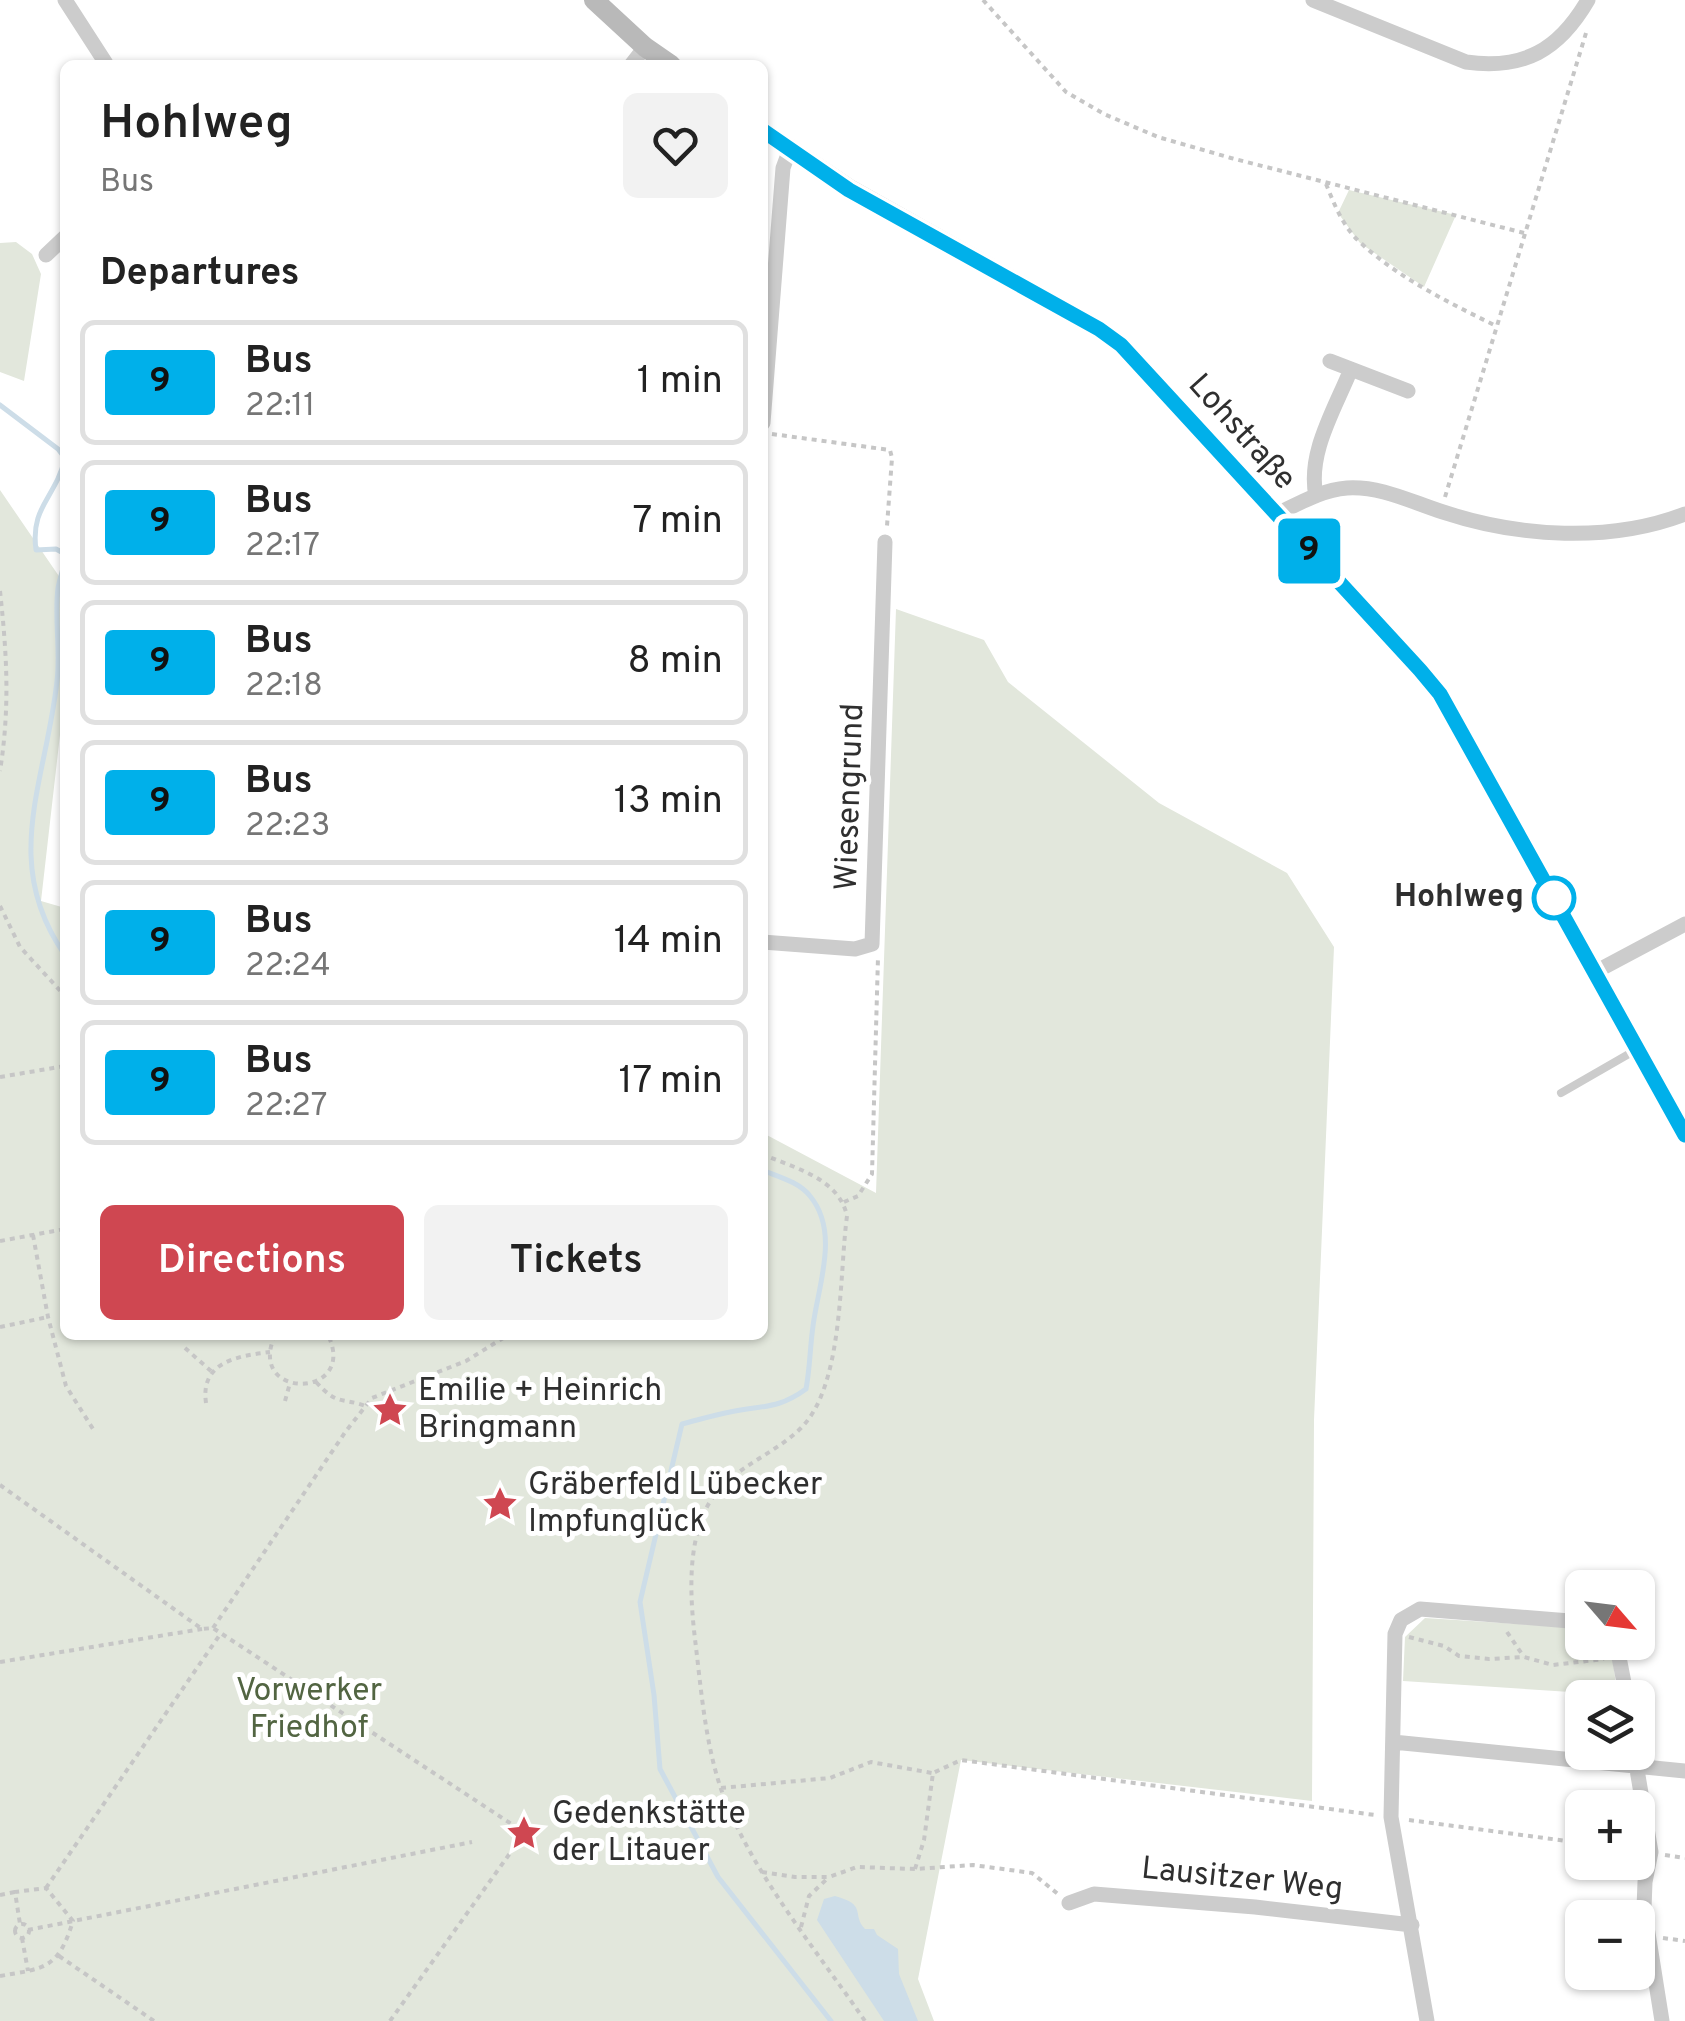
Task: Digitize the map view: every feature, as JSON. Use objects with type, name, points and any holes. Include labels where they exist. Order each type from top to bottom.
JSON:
[{"type":"main road","points":[[594,0],[664,60]]},
{"type":"main road","name":"Lohstraße","points":[[768,134],[849,190],[1099,329],[1121,345],[1440,694],[1685,1135]]},
{"type":"street","points":[[65,0],[104,60]]},
{"type":"street","points":[[1313,0],[1466,62],[1483,64],[1505,64],[1534,56],[1556,43],[1574,24],[1588,0]]},
{"type":"street","points":[[635,60],[645,46]]},
{"type":"street","points":[[768,362],[784,168],[790,149]]},
{"type":"street","points":[[46,255],[60,242]]},
{"type":"street","points":[[1330,361],[1408,391]]},
{"type":"street","points":[[1316,496],[1314,458],[1351,369]]},
{"type":"street","points":[[1275,514],[1332,490],[1366,488],[1487,525],[1577,532],[1640,530],[1685,514]]},
{"type":"street","name":"Wiesengrund","points":[[872,944],[885,542]]},
{"type":"street","points":[[1595,972],[1685,924]]},
{"type":"street","points":[[768,942],[854,949],[872,944]]},
{"type":"street","points":[[1427,2021],[1391,1817],[1395,1634],[1401,1620],[1420,1609],[1565,1620]]},
{"type":"street","points":[[1393,1742],[1565,1754]]},
{"type":"street","points":[[1655,1764],[1685,1771]]},
{"type":"street","points":[[1637,1770],[1651,1852],[1644,1882],[1644,1908],[1662,2021]]},
{"type":"street","name":"Lausitzer Weg","points":[[1069,1903],[1094,1894],[1254,1907],[1412,1926]]},
{"type":"lane","points":[[1561,1093],[1638,1049]]},
{"type":"path","points":[[983,0],[1066,92],[1104,114],[1158,137],[1524,233]]},
{"type":"path","points":[[1441,512],[1586,33],[1574,24]]},
{"type":"path","points":[[1326,184],[1338,213],[1360,243],[1404,276],[1496,326]]},
{"type":"path","points":[[768,429],[773,435],[890,450],[885,542]]},
{"type":"path","points":[[0,591],[9,682],[0,771]]},
{"type":"path","points":[[0,906],[20,947],[60,991]]},
{"type":"path","points":[[844,1202],[858,1196],[872,1174],[878,955],[872,944]]},
{"type":"path","points":[[0,1076],[60,1067]]},
{"type":"path","points":[[768,1156],[815,1176],[834,1189],[844,1202],[847,1216],[828,1382],[816,1410],[799,1430],[752,1460],[708,1505],[690,1591],[695,1642],[707,1728],[721,1788],[762,1872],[864,2021]]},
{"type":"path","points":[[0,1241],[60,1229]]},
{"type":"path","points":[[33,1235],[66,1386],[93,1429]]},
{"type":"path","points":[[0,1327],[48,1317]]},
{"type":"path","points":[[274,1340],[270,1352],[277,1374],[290,1383],[306,1385],[316,1382],[330,1367],[333,1357],[329,1340]]},
{"type":"path","points":[[212,1628],[372,1398],[466,1361],[500,1340]]},
{"type":"path","points":[[185,1348],[211,1371]]},
{"type":"path","points":[[206,1403],[206,1383],[211,1371],[242,1355],[270,1352]]},
{"type":"path","points":[[316,1382],[342,1403],[366,1406]]},
{"type":"path","points":[[285,1401],[290,1383]]},
{"type":"path","points":[[0,1485],[202,1629]]},
{"type":"path","points":[[1507,1615],[1506,1630],[1524,1656]]},
{"type":"path","points":[[0,1662],[212,1628],[516,1827],[530,1824],[533,1839],[518,1842],[390,2021]]},
{"type":"path","points":[[0,1894],[46,1888],[221,1634]]},
{"type":"path","points":[[1395,1634],[1444,1646],[1460,1656],[1524,1656],[1553,1665],[1575,1660]]},
{"type":"path","points":[[721,1788],[830,1778],[871,1762],[933,1773],[961,1760],[1565,1841]]},
{"type":"path","points":[[915,1869],[924,1840],[933,1773]]},
{"type":"path","points":[[516,1827],[518,1842]]},
{"type":"path","points":[[14,1892],[20,1924],[28,1930],[472,1842]]},
{"type":"path","points":[[801,1927],[809,1896],[828,1878],[856,1867],[915,1869],[973,1865],[1032,1873],[1069,1903]]},
{"type":"path","points":[[762,1872],[828,1878]]},
{"type":"path","points":[[46,1888],[72,1921]]},
{"type":"path","points":[[0,1976],[44,1969],[60,1956],[72,1921]]},
{"type":"path","points":[[20,1924],[14,1932],[22,1938],[28,1971]]},
{"type":"path","points":[[22,1938],[28,1930]]},
{"type":"path","points":[[60,1956],[154,2021]]},
{"type":"green space","points":[[1349,190],[1456,215],[1424,287],[1360,243],[1338,213]]},
{"type":"green space","points":[[16,242],[32,254],[41,274],[24,381],[0,372],[0,243]]},
{"type":"green space","name":"Vorwerker Friedhof","points":[[0,490],[60,578],[60,735],[41,901],[60,907],[60,1340],[768,1340],[768,1136],[876,1193],[896,609],[984,640],[1008,682],[1159,803],[1287,873],[1334,947],[1314,1420],[1312,1801],[961,1760],[918,1979],[934,2021],[0,2021]]},
{"type":"green space","points":[[1425,1618],[1565,1627],[1565,1660],[1613,1660],[1615,1680],[1565,1680],[1565,1692],[1403,1681],[1405,1637]]},
{"type":"shaded area","points":[[835,1896],[855,1906],[865,1929],[874,1929],[898,1949],[899,1974],[918,2021],[884,2021],[817,1920],[824,1899]]},
{"type":"waterway","points":[[0,405],[60,452]]},
{"type":"waterway","points":[[60,474],[40,512],[35,535],[36,550],[60,551]]},
{"type":"waterway","points":[[60,579],[57,681],[32,821],[31,855],[35,888],[60,946]]},
{"type":"waterway","points":[[768,1172],[805,1191],[819,1210],[824,1226],[825,1260],[806,1389],[778,1404],[682,1424],[640,1602],[660,1769],[718,1877],[831,2021]]},
{"type":"bus line","name":"9","points":[[768,134],[849,190],[1099,329],[1121,345],[1420,670],[1440,694],[1685,1135]]},
{"type":"place","name":"Hohlweg","points":[[1554,898]]},
{"type":"place","name":"Emilie + Heinrich Bringmann","points":[[390,1410]]},
{"type":"place","name":"Gräberfeld Lübecker Impfunglück","points":[[500,1504]]},
{"type":"place","name":"Gedenkstätte der Litauer","points":[[524,1833]]}]
